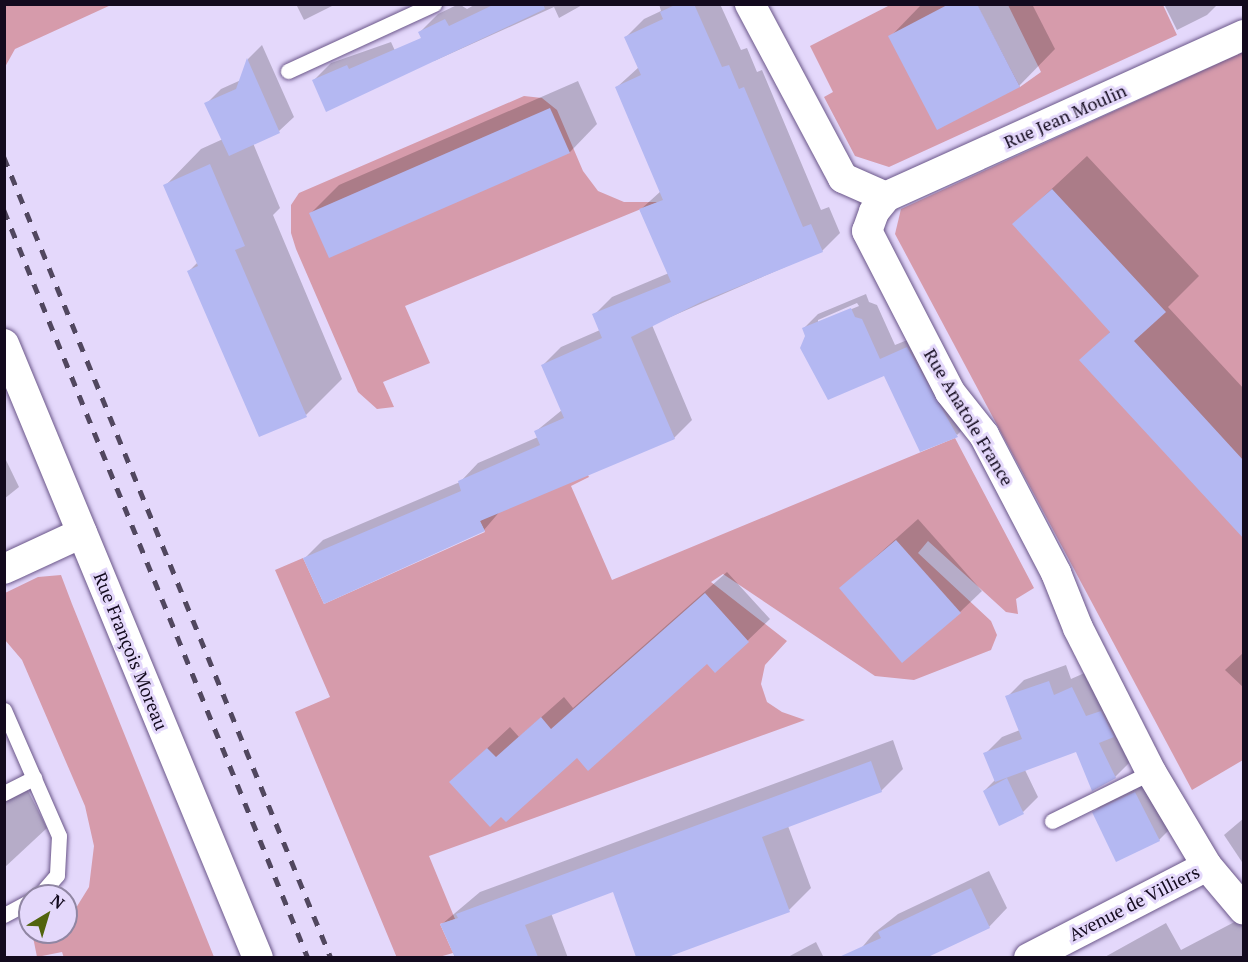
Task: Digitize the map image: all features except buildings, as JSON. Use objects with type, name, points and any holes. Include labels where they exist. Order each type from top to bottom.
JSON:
[{"type":"street","points":[[750,4],[843,178],[886,198]]},
{"type":"street","name":"Rue Jean Moulin","points":[[886,198],[1244,35]]},
{"type":"street","name":"Rue Anatole France","points":[[886,198],[874,212],[867,231],[950,392],[984,435],[1023,509],[1151,772],[1207,866],[1244,910]]},
{"type":"street","name":"Rue François Moreau","points":[[4,344],[258,957]]},
{"type":"street","points":[[4,568],[82,532]]},
{"type":"street","name":"Avenue de Villiers","points":[[1029,957],[1207,866]]},
{"type":"lane","points":[[288,71],[434,4]]},
{"type":"lane","points":[[4,710],[58,836],[57,875],[49,884]]},
{"type":"lane","points":[[1052,821],[1151,772]]},
{"type":"lane","points":[[4,793],[33,778]]},
{"type":"lane","points":[[4,915],[18,907]]},
{"type":"shaded area","points":[[5,4],[111,5],[15,49],[5,67]]},
{"type":"shaded area","points":[[890,5],[977,5],[1020,87],[1041,72],[1008,5],[1163,5],[1177,35],[889,167],[855,156],[824,97],[833,92],[810,46]]},
{"type":"shaded area","points":[[1243,52],[1243,760],[1192,790],[895,234],[901,209]]},
{"type":"shaded area","points":[[524,96],[542,98],[557,110],[583,171],[598,191],[624,202],[658,202],[405,306],[430,363],[383,382],[394,407],[377,409],[358,392],[296,249],[291,233],[291,205],[299,193]]},
{"type":"shaded area","points":[[955,438],[1034,588],[1016,599],[1018,614],[1006,612],[928,541],[918,553],[991,621],[997,635],[991,650],[914,680],[875,676],[723,574],[711,582],[787,641],[765,665],[761,684],[767,702],[782,712],[805,720],[429,856],[455,919],[440,924],[453,953],[439,957],[397,958],[295,712],[330,697],[275,570],[303,558],[324,604],[485,532],[480,521],[582,463],[589,477],[571,486],[612,580]]},
{"type":"shaded area","points":[[61,575],[214,957],[64,958],[62,952],[37,957],[34,944],[78,944],[78,905],[89,887],[94,846],[85,806],[22,660],[5,640],[5,593],[38,577]]},
{"type":"railway","points":[[4,157],[331,958]]},
{"type":"railway","points":[[4,210],[308,958]]}]
